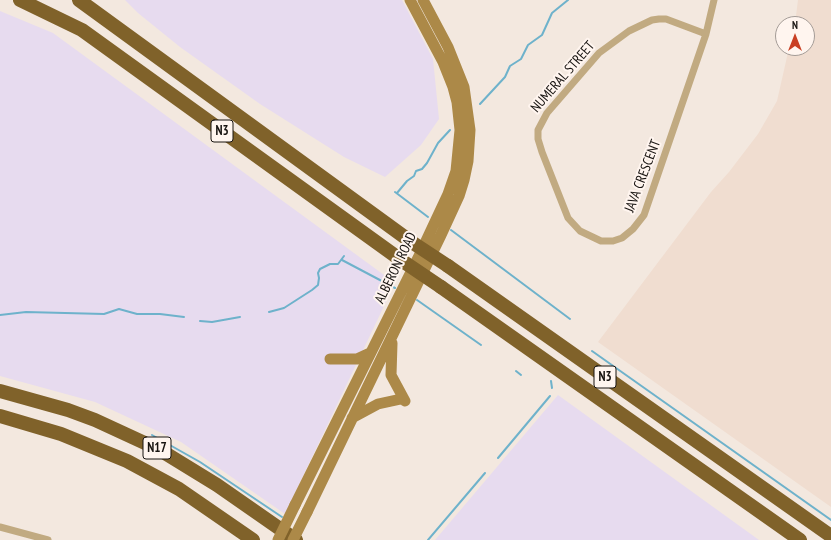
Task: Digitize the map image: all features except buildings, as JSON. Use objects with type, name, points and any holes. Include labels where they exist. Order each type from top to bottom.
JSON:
[{"type":"highway","points":[[10,0],[39,8]]},
{"type":"highway","name":"N3","points":[[20,0],[82,30],[401,260],[800,540]]},
{"type":"highway","points":[[79,0],[120,30]]},
{"type":"highway","name":"N3","points":[[92,0],[120,30],[410,241],[448,266],[831,536]]},
{"type":"highway","name":"N17","points":[[0,391],[75,413],[160,450],[217,485],[296,540]]},
{"type":"highway","name":"N17","points":[[0,416],[61,434],[126,460],[179,489],[253,540]]},
{"type":"highway","points":[[762,487],[831,532]]},
{"type":"main road","name":"ALBERON ROAD","points":[[278,540],[448,194],[458,157],[460,130],[457,102],[453,87],[444,62],[410,0]]},
{"type":"main road","name":"ALBERON ROAD","points":[[293,540],[459,196],[464,180],[469,146],[468,107],[464,87],[448,47],[423,0]]},
{"type":"main road","points":[[352,418],[378,404],[403,400],[391,375],[390,363],[393,334]]},
{"type":"main road","points":[[330,359],[357,359],[370,353]]},
{"type":"street","name":"JAVA CRESCENT","points":[[550,173],[568,218],[574,226],[601,241],[612,241],[628,234],[639,223],[648,204],[706,34],[714,0]]},
{"type":"street","name":"NUMERAL STREET","points":[[550,173],[538,139],[538,130],[541,122],[599,53],[629,31],[652,20],[666,19],[706,34]]},
{"type":"street","points":[[0,527],[48,540]]},
{"type":"shaded area","points":[[125,0],[402,0],[433,59],[439,119],[421,145],[385,177],[344,157],[260,104],[180,47],[138,13]]},
{"type":"shaded area","points":[[798,0],[831,0],[831,507],[598,342],[711,192],[729,172],[758,134],[777,101],[787,56],[815,56],[815,16],[796,16]]},
{"type":"shaded area","points":[[0,11],[53,33],[395,283],[285,514],[181,442],[95,402],[0,376]]},
{"type":"shaded area","points":[[558,395],[759,540],[435,540]]},
{"type":"waterway","points":[[480,104],[505,77],[510,66],[521,59],[528,45],[542,35],[552,13],[568,0]]},
{"type":"waterway","points":[[397,193],[407,181],[414,176],[416,171],[422,169],[438,143],[450,130]]},
{"type":"waterway","points":[[395,192],[428,217]]},
{"type":"waterway","points":[[451,230],[570,319]]},
{"type":"waterway","points":[[269,312],[284,308],[312,290],[318,285],[318,273],[320,269],[330,264],[338,264],[344,256]]},
{"type":"waterway","points":[[342,260],[395,288]]},
{"type":"waterway","points":[[417,300],[481,345]]},
{"type":"waterway","points":[[0,315],[26,312],[104,314],[119,309],[137,314],[160,314],[184,317]]},
{"type":"waterway","points":[[200,321],[212,322],[240,317]]},
{"type":"waterway","points":[[592,351],[831,520]]},
{"type":"waterway","points":[[516,371],[521,375]]},
{"type":"waterway","points":[[551,381],[552,388]]},
{"type":"waterway","points":[[498,458],[550,396]]},
{"type":"waterway","points":[[152,435],[200,462],[282,517]]},
{"type":"waterway","points":[[428,540],[485,473]]}]
